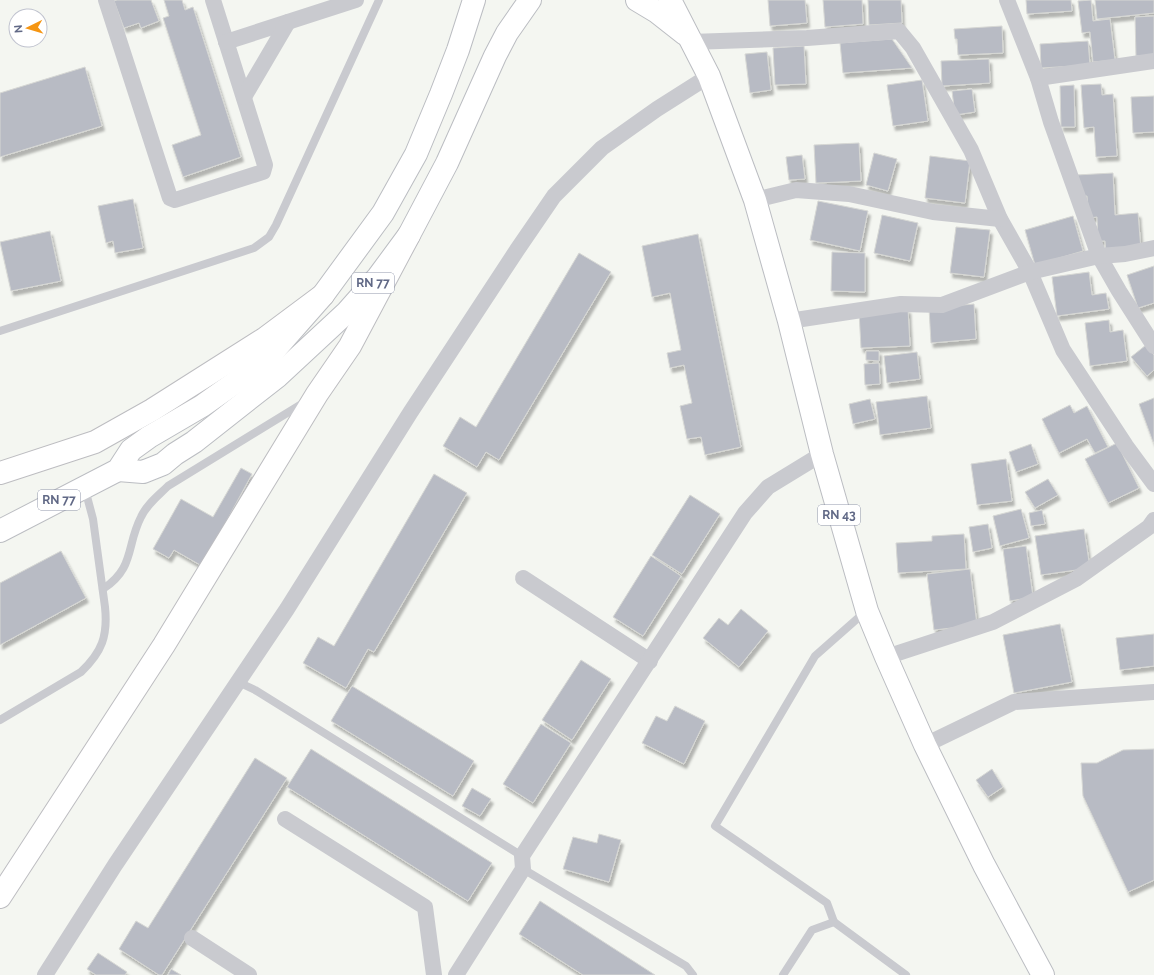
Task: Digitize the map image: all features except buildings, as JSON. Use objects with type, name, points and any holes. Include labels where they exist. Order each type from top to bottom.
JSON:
[{"type":"main road","name":"RN 77","points":[[118,470],[131,450],[149,437],[202,406],[264,362],[323,295],[384,213],[416,154],[455,58],[474,0]]},
{"type":"main road","name":"RN 77","points":[[0,531],[84,486],[118,470],[143,472],[163,464],[175,454],[194,442],[278,376],[347,312],[378,277],[409,235],[447,163],[495,56],[508,32],[530,0]]},
{"type":"main road","points":[[637,0],[657,12],[689,39]]},
{"type":"main road","points":[[670,0],[689,39]]},
{"type":"main road","name":"RN 43","points":[[689,39],[709,76],[755,200],[789,321],[822,454],[867,611],[886,658],[925,745],[984,865],[1043,975]]},
{"type":"main road","points":[[0,897],[164,645],[317,394],[350,346],[409,235]]},
{"type":"main road","points":[[0,473],[95,442],[152,410],[264,339],[323,295]]},
{"type":"street","points":[[106,0],[170,198],[175,200],[263,172],[265,165],[213,0]]},
{"type":"street","points":[[226,42],[356,0]]},
{"type":"street","points":[[1007,0],[1038,78],[1051,122],[1099,256],[1154,346]]},
{"type":"street","points":[[244,96],[288,22]]},
{"type":"street","points":[[689,39],[807,38],[899,31],[913,48],[971,150],[1000,219],[1030,272],[1063,350],[1126,446],[1154,484]]},
{"type":"street","points":[[1038,78],[1154,61]]},
{"type":"street","points":[[45,975],[115,866],[287,609],[415,407],[554,196],[602,148],[657,109],[709,76]]},
{"type":"street","points":[[755,200],[796,190],[849,194],[934,212],[1000,219]]},
{"type":"street","points":[[789,321],[901,304],[942,305],[1030,272],[1099,256],[1125,254],[1154,248]]},
{"type":"street","points":[[456,975],[523,862],[745,513],[768,487],[822,454]]},
{"type":"street","points":[[886,658],[993,622],[1076,579],[1149,528],[1154,520]]},
{"type":"street","points":[[523,578],[650,661]]},
{"type":"street","points":[[925,745],[1014,702],[1154,692]]},
{"type":"street","points":[[286,819],[425,907],[434,975]]},
{"type":"street","points":[[192,938],[249,975]]},
{"type":"lane","points":[[0,331],[254,248],[269,237],[276,225],[378,0]]},
{"type":"lane","points":[[103,589],[111,584],[121,574],[127,563],[140,518],[146,507],[168,486],[317,394]]},
{"type":"lane","points":[[0,720],[81,672],[92,662],[100,650],[105,636],[107,622],[93,519],[84,486]]},
{"type":"lane","points":[[867,611],[815,656],[715,826],[827,903],[834,922],[906,975]]},
{"type":"lane","points":[[238,682],[262,694],[686,966],[693,975]]},
{"type":"lane","points":[[783,975],[812,930],[834,922]]}]
